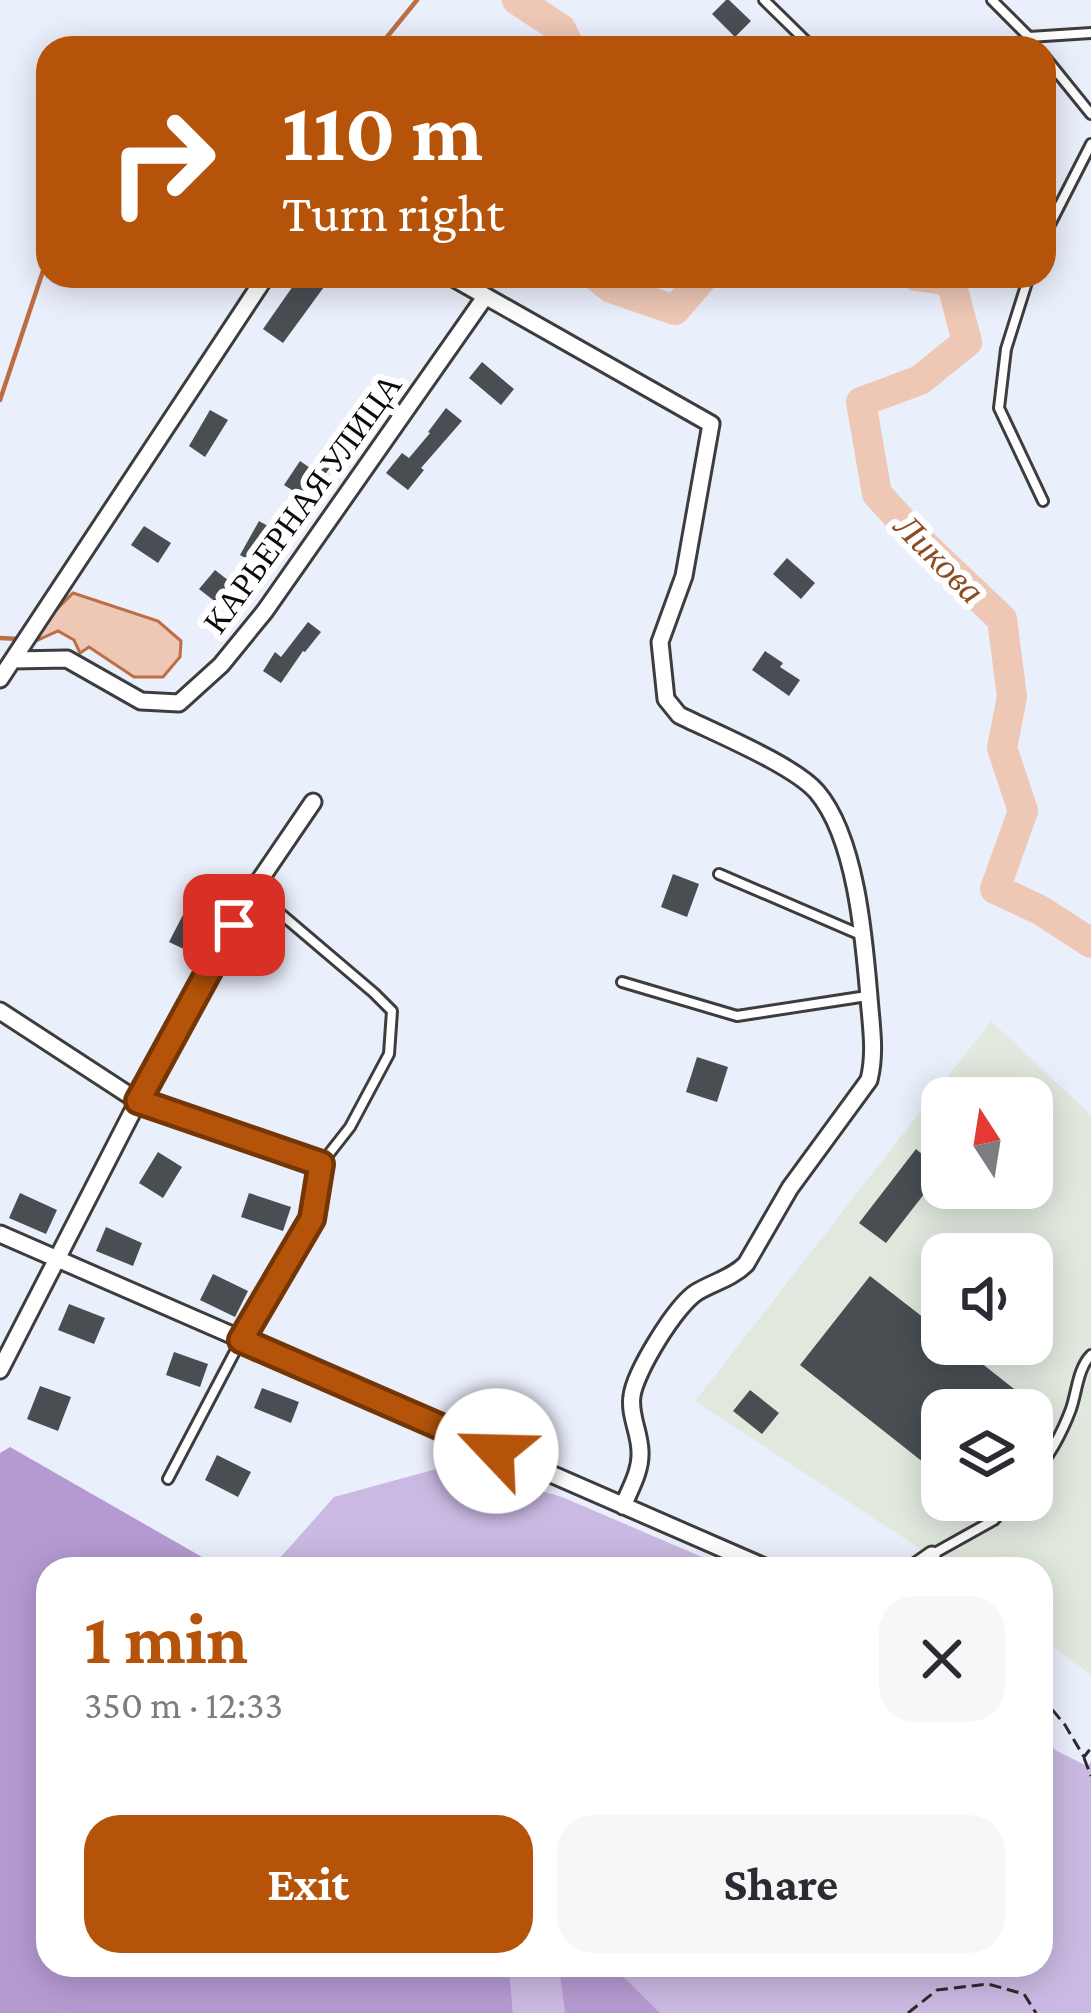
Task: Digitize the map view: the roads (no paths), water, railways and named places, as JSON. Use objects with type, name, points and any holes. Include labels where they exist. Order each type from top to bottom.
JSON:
[{"type":"street","points":[[0,679],[258,288]]},
{"type":"street","points":[[470,288],[711,424],[684,577],[660,642],[666,699],[679,715],[791,771],[815,789],[831,813],[847,856],[862,936],[874,1061],[869,1080],[790,1188],[746,1264],[694,1294],[671,1317],[632,1391],[640,1453],[638,1474],[623,1507]]},
{"type":"street","name":"КАРЬЕРНАЯ УЛИЦА","points":[[14,661],[67,659],[141,701],[179,703],[221,665],[265,611],[485,297]]},
{"type":"street","points":[[0,1370],[253,890],[313,802]]},
{"type":"street","points":[[0,1011],[138,1101],[321,1164]]},
{"type":"street","points":[[0,1234],[741,1557]]},
{"type":"lane","points":[[764,0],[801,36]]},
{"type":"lane","points":[[992,0],[1028,36]]},
{"type":"lane","points":[[1044,36],[1091,33]]},
{"type":"lane","points":[[1056,71],[1091,114]]},
{"type":"lane","points":[[1056,213],[1091,144]]},
{"type":"lane","points":[[1025,288],[1006,349],[999,408],[1043,501]]},
{"type":"lane","points":[[719,874],[862,936]]},
{"type":"lane","points":[[168,1478],[312,1219],[321,1164],[350,1126],[389,1054],[392,1011],[253,890]]},
{"type":"lane","points":[[622,982],[736,1016],[868,996]]},
{"type":"lane","points":[[1053,1445],[1069,1414],[1084,1361],[1091,1355]]},
{"type":"lane","points":[[932,1555],[992,1521]]},
{"type":"waterway","points":[[388,36],[417,0]]},
{"type":"waterway","name":"Ликова","points":[[517,0],[564,36]]},
{"type":"waterway","points":[[0,400],[37,288]]},
{"type":"waterway","name":"Ликова","points":[[611,288],[675,310],[694,288]]},
{"type":"waterway","name":"Ликова","points":[[953,288],[967,342],[920,380],[861,402],[877,494],[1002,619],[1012,697],[1002,748],[1023,811],[995,889],[1040,910],[1091,943]]},
{"type":"waterway","points":[[0,638],[20,639]]}]
